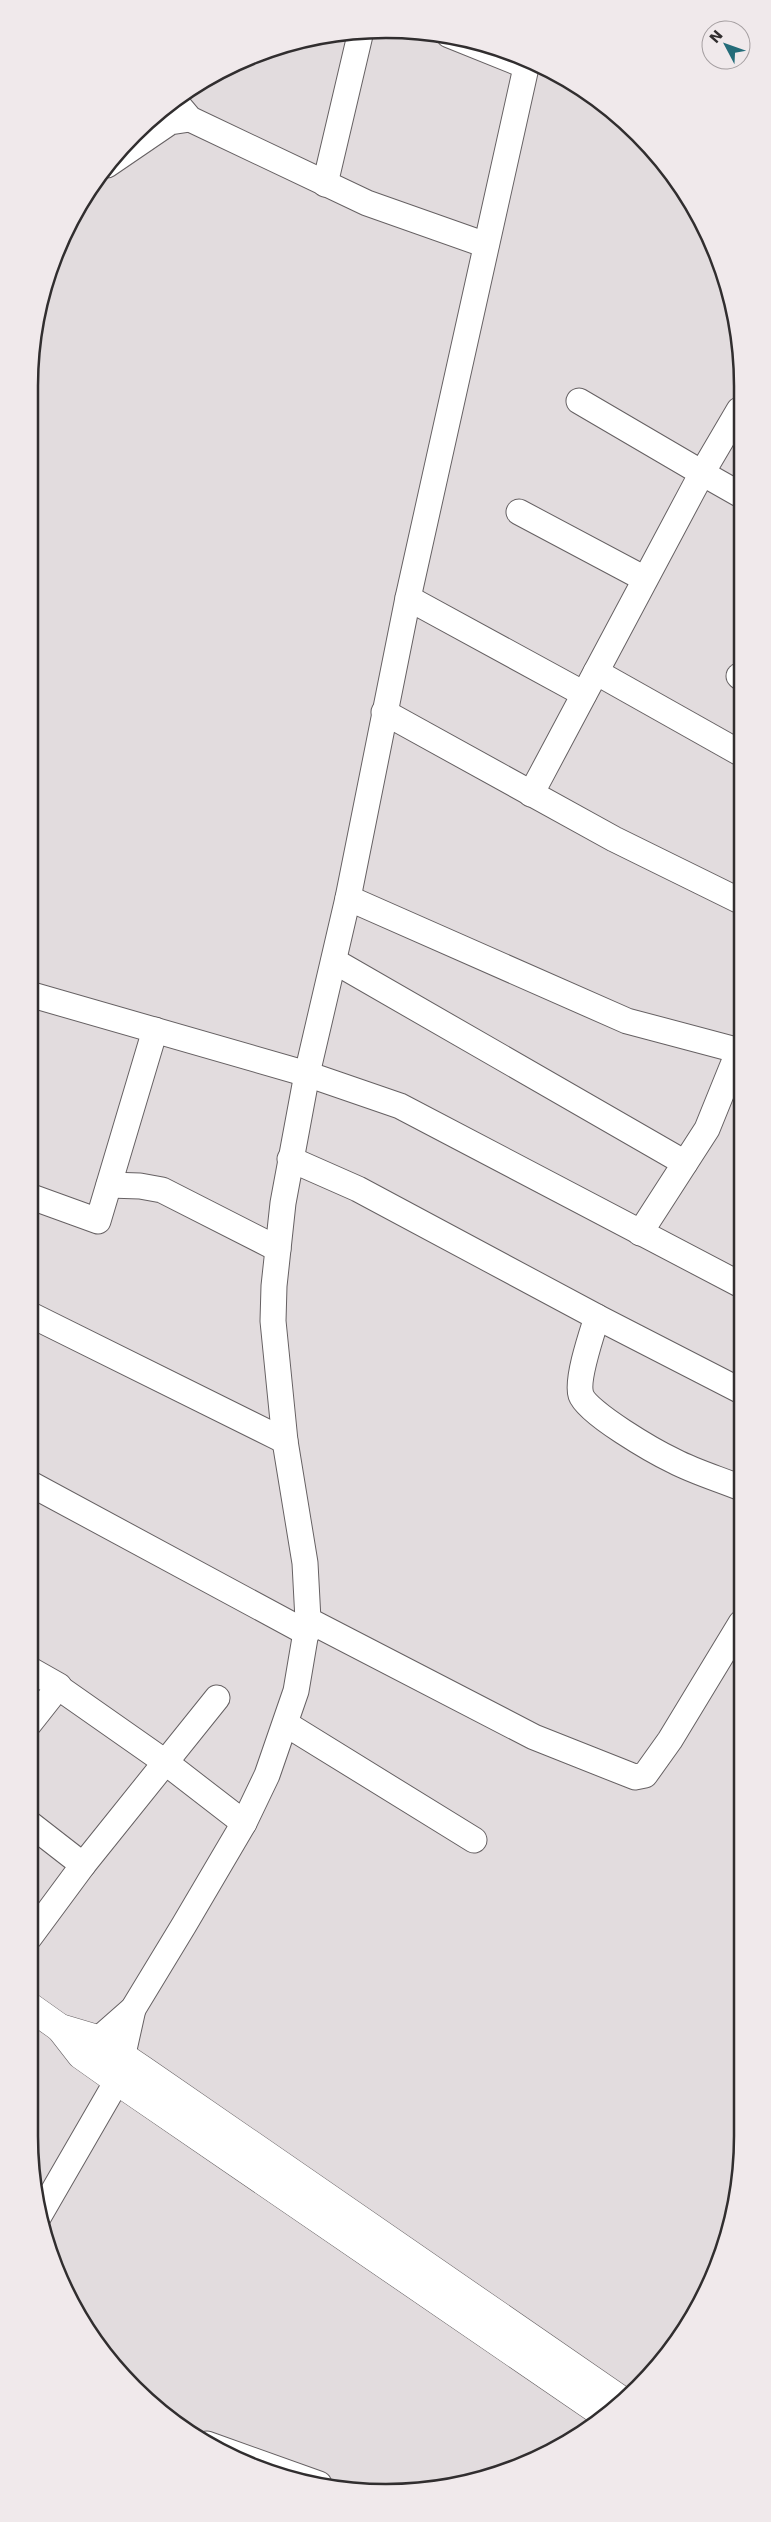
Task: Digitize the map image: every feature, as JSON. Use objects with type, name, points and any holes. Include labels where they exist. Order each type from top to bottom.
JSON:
[{"type":"main road","points":[[38,2012],[599,2411]]},
{"type":"main road","points":[[120,2069],[616,2397]]},
{"type":"street","points":[[325,184],[359,38]]},
{"type":"street","points":[[89,2047],[133,2009],[244,1823],[267,1775],[296,1691],[307,1627],[304,1562],[285,1441],[273,1321],[274,1286],[283,1203],[307,1074],[348,898],[408,598],[438,471],[525,67]]},
{"type":"street","points":[[179,106],[190,119],[325,184],[367,203],[486,245]]},
{"type":"street","points":[[130,149],[170,122],[190,119]]},
{"type":"street","points":[[579,402],[734,491]]},
{"type":"street","points":[[531,794],[702,473],[734,419]]},
{"type":"street","points":[[518,512],[645,579]]},
{"type":"street","points":[[408,598],[584,694]]},
{"type":"street","points":[[596,672],[734,750]]},
{"type":"street","points":[[384,712],[614,839],[734,898]]},
{"type":"street","points":[[348,898],[627,1021],[734,1049]]},
{"type":"street","points":[[334,961],[686,1163]]},
{"type":"street","points":[[38,997],[307,1074],[400,1106],[734,1281]]},
{"type":"street","points":[[38,1199],[98,1221],[155,1030]]},
{"type":"street","points":[[640,1233],[707,1129],[734,1065]]},
{"type":"street","points":[[290,1159],[358,1189],[597,1317],[734,1387]]},
{"type":"street","points":[[109,1185],[140,1186],[162,1190],[278,1249]]},
{"type":"street","points":[[597,1317],[582,1373],[580,1395],[589,1407],[623,1432],[674,1461],[734,1485]]},
{"type":"street","points":[[38,1318],[285,1441]]},
{"type":"street","points":[[38,1488],[307,1627],[534,1737],[635,1777],[645,1775],[670,1740],[734,1635]]},
{"type":"street","points":[[38,1674],[58,1686],[165,1762],[244,1823]]},
{"type":"street","points":[[38,1712],[58,1686]]},
{"type":"street","points":[[38,1926],[83,1865],[217,1698]]},
{"type":"street","points":[[286,1724],[474,1840]]},
{"type":"street","points":[[38,1830],[83,1865]]},
{"type":"street","points":[[44,2206],[120,2069],[133,2009]]}]
